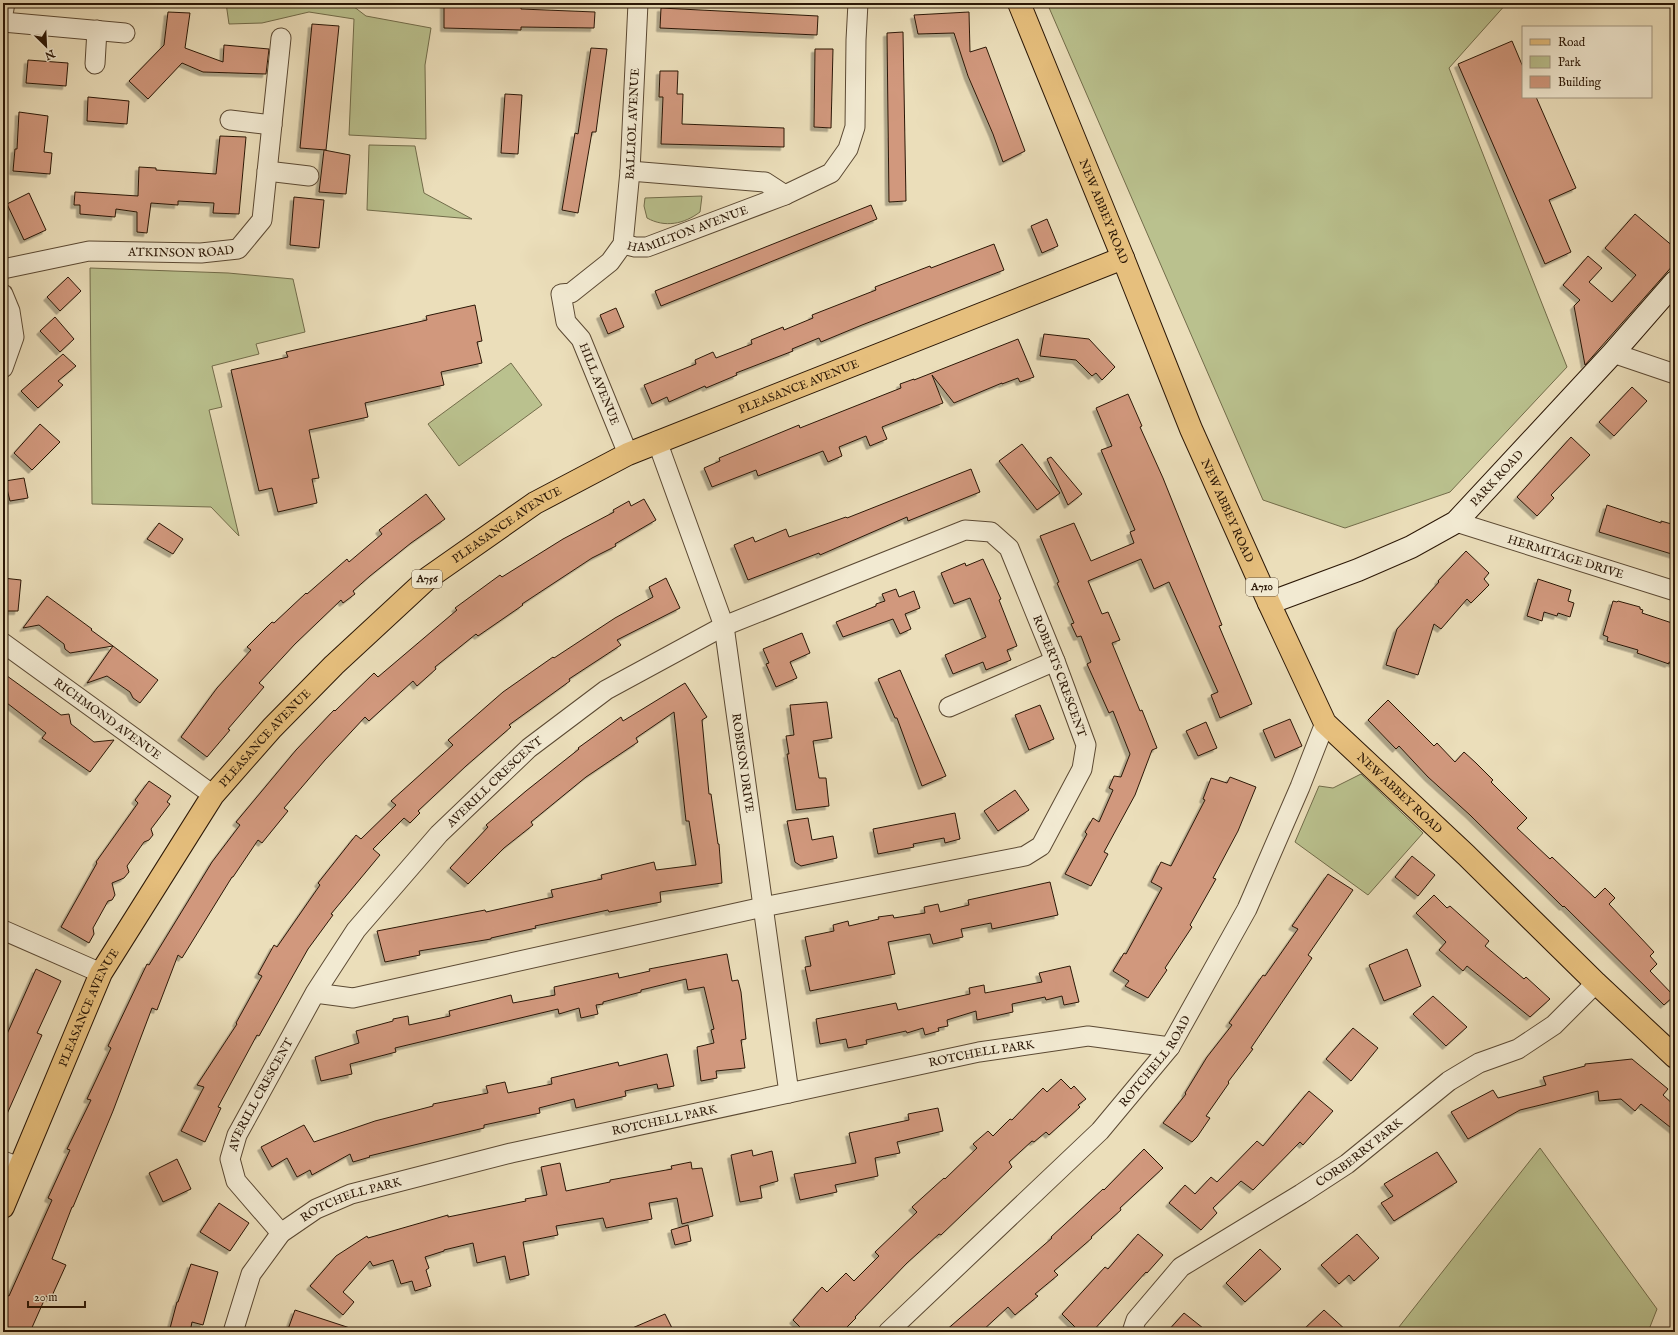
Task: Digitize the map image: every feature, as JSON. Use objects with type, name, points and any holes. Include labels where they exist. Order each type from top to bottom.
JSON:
[{"type":"main road","name":"NEW ABBEY ROAD","points":[[1019,3],[1191,430],[1325,723],[1466,855],[1675,1057]]},
{"type":"main road","name":"PLEASANCE AVENUE","points":[[3,1207],[11,1164],[101,973],[213,795],[272,728],[334,665],[428,578],[535,503],[628,454],[1123,258]]},
{"type":"street","points":[[3,14],[5,3]]},
{"type":"street","name":"BALLIOL AVENUE","points":[[623,244],[630,171],[638,3]]},
{"type":"street","name":"HAMILTON AVENUE","points":[[561,294],[571,293],[610,262],[623,244],[635,247],[648,247],[785,195],[831,174],[848,149],[855,128],[858,3]]},
{"type":"street","points":[[3,22],[126,33]]},
{"type":"street","points":[[95,64],[98,30]]},
{"type":"street","name":"ATKINSON ROAD","points":[[3,269],[89,251],[201,253],[238,248],[262,220],[281,38]]},
{"type":"street","points":[[230,120],[272,125]]},
{"type":"street","points":[[267,171],[310,176]]},
{"type":"street","points":[[630,171],[765,182],[785,195]]},
{"type":"street","name":"PARK ROAD","points":[[1269,603],[1358,570],[1411,547],[1456,522],[1613,353],[1675,282]]},
{"type":"street","points":[[3,294],[10,311],[14,337],[3,368]]},
{"type":"street","name":"HILL AVENUE","points":[[561,294],[566,322],[581,339],[628,454]]},
{"type":"street","points":[[1613,353],[1675,374]]},
{"type":"street","name":"ROBISON DRIVE","points":[[658,442],[724,626],[789,1094]]},
{"type":"street","name":"HERMITAGE DRIVE","points":[[1456,522],[1675,591]]},
{"type":"street","name":"ROBERTS CRESCENT","points":[[724,626],[965,530],[991,532],[1009,548],[1055,662],[1086,745],[1082,769],[1041,846],[1025,856],[763,907]]},
{"type":"street","name":"AVERILL CRESCENT","points":[[281,1233],[236,1181],[230,1159],[237,1135],[315,993],[356,930],[439,834],[529,748],[606,690],[724,626]]},
{"type":"street","name":"RICHMOND AVENUE","points":[[3,643],[213,795]]},
{"type":"street","points":[[949,706],[1055,662]]},
{"type":"street","name":"ROTCHELL ROAD","points":[[888,1332],[1100,1131],[1170,1047],[1247,910],[1300,787],[1325,723]]},
{"type":"street","points":[[315,993],[353,998],[763,907]]},
{"type":"street","points":[[3,930],[101,973]]},
{"type":"street","name":"CORBERRY PARK","points":[[1132,1332],[1136,1320],[1181,1267],[1295,1198],[1347,1164],[1449,1081],[1479,1063],[1518,1049],[1554,1025],[1596,982]]},
{"type":"street","name":"ROTCHELL PARK","points":[[233,1332],[251,1274],[281,1233],[316,1209],[351,1194],[511,1153],[979,1052],[1088,1036],[1170,1047]]},
{"type":"green space","points":[[226,3],[349,3],[366,16],[431,28],[425,65],[426,139],[349,135],[354,19],[309,12],[262,23],[229,24]]},
{"type":"green space","points":[[1047,3],[1507,3],[1449,68],[1567,367],[1450,492],[1345,528],[1263,500]]},
{"type":"green space","points":[[369,145],[415,146],[424,193],[472,219],[367,210]]},
{"type":"green space","points":[[702,196],[700,212],[681,222],[667,224],[647,218],[644,206],[645,198]]},
{"type":"green space","points":[[90,268],[228,273],[293,279],[305,332],[256,344],[259,354],[212,366],[222,407],[209,410],[239,536],[211,507],[92,504]]},
{"type":"green space","points":[[511,363],[542,405],[459,466],[428,424]]},
{"type":"green space","points":[[1361,774],[1423,833],[1368,895],[1295,842],[1319,786],[1333,788]]},
{"type":"green space","points":[[1540,1148],[1657,1309],[1648,1332],[1395,1332]]},
{"type":"building","points":[[444,3],[461,3],[460,6],[521,7],[521,9],[595,12],[594,28],[521,27],[521,30],[444,28]]},
{"type":"building","points":[[661,8],[818,16],[817,35],[660,28]]},
{"type":"building","points":[[168,12],[190,13],[185,48],[223,62],[224,45],[269,49],[266,74],[203,72],[182,63],[148,99],[129,81],[164,45]]},
{"type":"building","points":[[969,12],[970,52],[986,47],[1025,151],[1003,162],[993,134],[968,76],[954,33],[918,34],[914,15]]},
{"type":"building","points":[[312,24],[339,26],[326,150],[300,148]]},
{"type":"building","points":[[903,32],[906,201],[889,202],[887,33]]},
{"type":"building","points":[[1512,41],[1522,65],[1522,98],[1536,98],[1576,188],[1549,200],[1571,252],[1545,264],[1458,64]]},
{"type":"building","points":[[591,48],[607,49],[596,132],[592,132],[578,213],[562,210],[575,133],[578,134]]},
{"type":"building","points":[[815,49],[833,49],[831,128],[814,127]]},
{"type":"building","points":[[28,60],[68,63],[66,86],[26,83]]},
{"type":"building","points":[[660,71],[678,71],[677,94],[683,94],[682,124],[784,128],[784,147],[661,144],[663,97],[659,97]]},
{"type":"building","points":[[505,94],[522,95],[518,154],[501,153]]},
{"type":"building","points":[[88,97],[129,101],[127,124],[87,121]]},
{"type":"building","points":[[19,112],[48,116],[44,152],[52,153],[50,174],[13,171],[15,149],[17,149]]},
{"type":"building","points":[[220,136],[246,137],[239,214],[213,213],[214,203],[178,201],[178,205],[151,203],[147,233],[137,232],[137,212],[116,209],[115,217],[80,214],[80,205],[74,205],[75,192],[138,196],[139,167],[156,168],[156,170],[216,174]]},
{"type":"building","points":[[324,150],[350,155],[346,194],[319,192]]},
{"type":"building","points":[[29,193],[46,230],[24,240],[7,204]]},
{"type":"building","points":[[294,197],[324,200],[319,248],[290,245]]},
{"type":"building","points":[[871,205],[877,219],[661,306],[655,291]]},
{"type":"building","points":[[1635,214],[1675,248],[1675,263],[1585,365],[1574,306],[1580,300],[1563,285],[1588,256],[1602,268],[1589,282],[1612,302],[1636,275],[1605,248]]},
{"type":"building","points":[[1047,219],[1058,246],[1042,253],[1031,226]]},
{"type":"building","points":[[994,244],[1004,270],[821,342],[819,338],[792,349],[793,351],[736,373],[737,375],[706,388],[705,386],[669,402],[667,397],[652,404],[644,385],[696,364],[695,360],[713,352],[716,358],[752,344],[751,340],[783,327],[784,330],[813,318],[812,315],[876,290],[875,287]]},
{"type":"building","points":[[68,277],[81,291],[60,311],[47,297]]},
{"type":"building","points":[[475,305],[482,341],[477,342],[482,363],[441,372],[444,385],[365,403],[368,417],[309,430],[319,478],[312,479],[317,503],[278,512],[272,488],[259,491],[231,370],[288,357],[286,352],[427,320],[426,316]]},
{"type":"building","points":[[616,308],[624,327],[608,334],[600,315]]},
{"type":"building","points":[[55,317],[74,339],[60,352],[40,331]]},
{"type":"building","points":[[1044,334],[1089,339],[1115,367],[1102,380],[1096,373],[1092,376],[1076,360],[1040,356]]},
{"type":"building","points":[[1018,339],[1034,377],[1020,382],[1018,378],[1002,383],[954,403],[932,375],[943,403],[882,427],[887,439],[870,446],[866,436],[839,447],[842,456],[828,462],[823,451],[758,476],[756,470],[712,487],[704,468],[720,461],[719,458],[799,425],[800,428],[901,388],[900,384],[914,380]]},
{"type":"building","points":[[63,354],[76,366],[58,381],[63,385],[38,408],[21,391]]},
{"type":"building","points":[[1632,387],[1647,401],[1614,436],[1599,422]]},
{"type":"building","points":[[1128,394],[1142,426],[1140,427],[1163,478],[1222,625],[1219,626],[1252,704],[1220,718],[1211,695],[1218,692],[1169,582],[1154,589],[1141,559],[1088,581],[1102,614],[1108,612],[1120,640],[1112,643],[1157,748],[1152,750],[1135,795],[1104,852],[1108,854],[1091,886],[1065,874],[1087,834],[1085,832],[1093,818],[1099,822],[1113,790],[1109,788],[1114,776],[1121,777],[1130,754],[1113,711],[1109,713],[1087,664],[1091,662],[1081,636],[1077,637],[1071,624],[1074,623],[1057,583],[1059,582],[1040,536],[1074,523],[1091,561],[1134,543],[1130,532],[1135,530],[1101,450],[1112,446],[1096,408]]},
{"type":"building","points":[[40,424],[60,442],[32,470],[14,453]]},
{"type":"building","points":[[1571,437],[1590,455],[1551,495],[1554,498],[1537,516],[1517,497]]},
{"type":"building","points":[[1022,444],[1060,493],[1037,510],[999,461]]},
{"type":"building","points":[[1051,457],[1082,494],[1068,505],[1047,459]]},
{"type":"building","points":[[971,469],[980,492],[908,521],[907,517],[820,555],[819,553],[748,580],[734,545],[753,537],[755,542],[786,529],[789,537],[846,517],[847,518]]},
{"type":"building","points":[[24,478],[28,498],[10,501],[5,481]]},
{"type":"building","points":[[426,494],[445,519],[411,543],[370,576],[353,591],[355,594],[343,603],[341,600],[295,644],[259,683],[264,687],[228,729],[230,730],[207,757],[181,737],[217,688],[251,650],[247,647],[272,622],[274,623],[306,593],[307,594],[347,559],[349,562],[382,534],[379,530]]},
{"type":"building","points":[[644,499],[656,520],[615,544],[616,546],[592,558],[522,604],[523,605],[478,636],[476,634],[435,667],[436,669],[417,686],[413,681],[369,721],[365,717],[325,760],[284,808],[288,811],[262,843],[258,840],[232,877],[182,958],[178,955],[157,1010],[152,1008],[113,1111],[72,1207],[52,1259],[66,1265],[51,1298],[46,1296],[30,1332],[13,1332],[3,1328],[3,1294],[9,1296],[52,1200],[48,1198],[70,1150],[67,1149],[91,1100],[87,1099],[111,1048],[108,1046],[147,964],[149,965],[212,862],[240,825],[236,822],[296,750],[334,710],[335,711],[374,673],[378,677],[457,610],[455,608],[500,575],[502,577],[563,539],[614,512],[613,510],[629,501],[631,506]]},
{"type":"building","points":[[1607,505],[1661,523],[1661,521],[1675,525],[1675,555],[1599,532]]},
{"type":"building","points":[[159,523],[183,539],[173,554],[147,539]]},
{"type":"building","points":[[1466,551],[1489,573],[1484,579],[1489,585],[1471,603],[1467,599],[1441,629],[1434,624],[1418,675],[1386,665],[1397,629]]},
{"type":"building","points":[[983,559],[1001,599],[999,600],[1017,646],[1007,650],[1011,660],[986,670],[983,662],[953,674],[945,655],[986,637],[970,598],[954,604],[941,573],[965,563],[966,566]]},
{"type":"building","points":[[3,578],[21,580],[18,611],[7,611],[3,606]]},
{"type":"building","points":[[666,578],[680,608],[617,640],[621,645],[569,679],[570,681],[509,725],[511,727],[466,766],[418,811],[420,813],[410,823],[404,818],[373,849],[380,855],[331,914],[333,915],[308,949],[259,1036],[257,1035],[218,1107],[221,1108],[205,1142],[181,1131],[204,1087],[197,1085],[237,1024],[236,1023],[262,976],[258,974],[274,945],[277,947],[320,885],[318,883],[356,835],[361,839],[396,805],[391,801],[453,745],[448,740],[503,692],[553,657],[554,658],[615,618],[653,597],[649,587]]},
{"type":"building","points":[[1538,579],[1571,590],[1568,601],[1574,603],[1570,617],[1558,613],[1557,616],[1544,612],[1542,621],[1527,616]]},
{"type":"building","points":[[896,589],[899,597],[914,591],[920,608],[905,614],[911,629],[900,634],[893,619],[843,637],[836,622],[876,606],[876,604],[885,601],[882,594]]},
{"type":"building","points":[[47,596],[113,646],[70,653],[65,649],[64,644],[39,625],[23,628]]},
{"type":"building","points":[[1613,601],[1640,607],[1640,609],[1643,610],[1642,613],[1675,624],[1675,664],[1669,662],[1669,664],[1637,653],[1638,650],[1607,641],[1608,637],[1603,635]]},
{"type":"building","points":[[802,633],[810,653],[790,662],[797,678],[776,687],[766,664],[769,663],[763,649]]},
{"type":"building","points":[[113,646],[158,680],[140,703],[133,698],[130,692],[107,676],[87,683]]},
{"type":"building","points":[[900,670],[946,776],[922,786],[897,718],[895,718],[878,679]]},
{"type":"building","points":[[3,673],[61,715],[69,714],[71,724],[94,742],[114,740],[90,772],[42,738],[46,733],[3,700]]},
{"type":"building","points":[[685,683],[707,717],[702,720],[709,794],[711,794],[719,844],[722,883],[660,892],[661,902],[609,912],[608,910],[535,926],[536,928],[491,939],[419,951],[420,955],[385,962],[377,931],[485,910],[486,912],[553,897],[551,890],[602,879],[601,875],[654,862],[656,870],[696,865],[689,821],[686,821],[674,712],[636,738],[638,742],[586,777],[531,822],[533,825],[504,848],[468,884],[450,868],[488,827],[486,825],[579,749],[578,748],[621,717],[623,721]]},
{"type":"building","points":[[1388,700],[1434,746],[1437,743],[1455,762],[1464,752],[1476,763],[1493,780],[1491,782],[1527,818],[1517,828],[1550,859],[1552,857],[1595,898],[1605,888],[1615,898],[1609,904],[1654,952],[1650,956],[1657,964],[1650,971],[1674,996],[1664,1005],[1470,815],[1428,777],[1399,746],[1396,749],[1368,720]]},
{"type":"building","points":[[827,702],[832,738],[813,741],[819,778],[826,778],[829,806],[796,810],[787,754],[789,754],[786,736],[794,735],[790,705]]},
{"type":"building","points":[[1040,705],[1054,739],[1029,750],[1015,715]]},
{"type":"building","points":[[1290,719],[1302,746],[1275,758],[1263,730]]},
{"type":"building","points":[[1206,722],[1217,748],[1198,756],[1186,731]]},
{"type":"building","points":[[1230,777],[1256,787],[1238,831],[1213,878],[1216,879],[1190,925],[1192,927],[1165,968],[1167,970],[1148,998],[1125,986],[1129,981],[1113,971],[1124,953],[1126,954],[1162,888],[1151,882],[1161,862],[1171,866],[1205,800],[1203,799],[1211,778],[1227,783]]},
{"type":"building","points":[[149,781],[171,796],[167,802],[170,804],[151,829],[153,835],[149,840],[144,842],[127,866],[129,872],[124,878],[112,883],[115,895],[112,900],[108,901],[93,928],[94,934],[89,943],[61,927],[97,863],[96,862],[138,803],[135,800]]},
{"type":"building","points":[[1015,790],[1029,810],[998,831],[984,811]]},
{"type":"building","points":[[955,813],[960,839],[945,843],[944,838],[913,844],[914,847],[878,854],[873,829]]},
{"type":"building","points":[[808,818],[812,840],[833,836],[837,858],[801,866],[795,862],[787,821]]},
{"type":"building","points":[[1412,856],[1435,875],[1418,896],[1395,877]]},
{"type":"building","points":[[1328,874],[1353,890],[1308,955],[1312,958],[1251,1048],[1253,1049],[1228,1082],[1229,1083],[1206,1116],[1210,1118],[1192,1142],[1163,1123],[1186,1094],[1185,1093],[1207,1057],[1232,1025],[1229,1023],[1263,975],[1265,976],[1298,929],[1292,926]]},
{"type":"building","points":[[1050,882],[1058,915],[992,929],[991,923],[961,929],[963,937],[933,944],[930,934],[888,942],[895,974],[810,991],[805,967],[811,966],[805,937],[834,931],[833,925],[848,921],[849,926],[879,919],[878,917],[893,915],[894,918],[925,913],[924,907],[938,904],[940,912],[969,905],[968,900]]},
{"type":"building","points":[[1434,895],[1447,908],[1450,906],[1489,941],[1485,946],[1524,979],[1526,977],[1550,999],[1530,1017],[1467,966],[1463,971],[1439,950],[1446,942],[1416,913]]},
{"type":"building","points":[[1407,949],[1421,986],[1384,1001],[1369,965]]},
{"type":"building","points":[[727,954],[732,981],[738,980],[741,992],[746,1039],[741,1040],[745,1068],[716,1071],[717,1078],[701,1081],[697,1047],[714,1043],[711,1030],[714,1029],[704,987],[688,990],[686,979],[641,990],[641,992],[603,1002],[603,1004],[596,1005],[598,1014],[581,1018],[579,1008],[559,1014],[558,1009],[395,1048],[396,1052],[350,1064],[352,1074],[321,1081],[315,1057],[359,1043],[356,1031],[393,1021],[393,1019],[408,1016],[409,1025],[450,1016],[449,1011],[511,995],[513,1003],[555,995],[554,987],[618,973],[619,978],[650,971],[649,969]]},
{"type":"building","points":[[1070,966],[1079,1002],[1064,1005],[1062,996],[1046,1000],[1045,997],[1012,1004],[1013,1012],[977,1020],[976,1011],[947,1020],[948,1026],[938,1028],[939,1031],[925,1035],[923,1028],[907,1033],[906,1031],[866,1040],[867,1044],[848,1048],[846,1039],[820,1044],[816,1019],[896,1003],[898,1010],[970,994],[969,988],[984,985],[985,993],[1042,982],[1039,973]]},
{"type":"building","points":[[36,969],[61,981],[37,1033],[42,1035],[3,1123],[3,1043]]},
{"type":"building","points":[[1433,996],[1467,1027],[1446,1046],[1413,1014]]},
{"type":"building","points":[[1353,1028],[1378,1048],[1351,1081],[1326,1059]]},
{"type":"building","points":[[667,1054],[674,1086],[658,1089],[657,1084],[625,1091],[626,1096],[576,1108],[574,1099],[539,1108],[540,1113],[484,1125],[484,1128],[369,1156],[370,1157],[353,1162],[350,1154],[312,1175],[310,1170],[297,1177],[287,1158],[272,1167],[261,1147],[304,1125],[314,1142],[375,1121],[433,1106],[433,1104],[488,1093],[486,1086],[505,1082],[508,1093],[552,1084],[551,1078],[618,1062],[619,1066]]},
{"type":"building","points":[[1632,1059],[1668,1089],[1663,1095],[1675,1106],[1675,1131],[1641,1104],[1635,1111],[1621,1099],[1599,1101],[1598,1091],[1520,1110],[1468,1139],[1451,1112],[1493,1090],[1498,1098],[1546,1085],[1543,1077],[1585,1066],[1585,1064]]},
{"type":"building","points":[[1061,1079],[1071,1089],[1074,1086],[1086,1099],[1078,1105],[1080,1107],[1049,1135],[1046,1132],[1034,1142],[1032,1141],[1009,1162],[1012,1167],[941,1235],[939,1234],[907,1263],[842,1332],[805,1332],[793,1320],[822,1287],[827,1292],[846,1273],[854,1281],[879,1256],[875,1252],[917,1212],[912,1207],[944,1178],[945,1179],[977,1148],[973,1144],[988,1131],[993,1136],[1010,1119],[1012,1120],[1043,1088],[1047,1092]]},
{"type":"building","points":[[1309,1091],[1333,1111],[1303,1145],[1300,1142],[1253,1190],[1241,1181],[1213,1208],[1217,1213],[1201,1230],[1169,1203],[1185,1185],[1195,1194],[1211,1177],[1217,1182],[1257,1141],[1263,1146]]},
{"type":"building","points":[[938,1108],[943,1131],[897,1142],[900,1153],[875,1158],[878,1176],[835,1185],[837,1192],[800,1200],[794,1174],[856,1163],[849,1133],[909,1120],[908,1114]]},
{"type":"building","points":[[1144,1149],[1163,1168],[1120,1208],[1121,1210],[1091,1237],[1092,1238],[1054,1271],[1058,1275],[1035,1294],[1038,1296],[1015,1315],[1008,1307],[981,1332],[944,1332],[1052,1238],[1051,1237],[1103,1189],[1104,1190]]},
{"type":"building","points":[[752,1150],[753,1156],[772,1151],[778,1181],[760,1186],[762,1198],[740,1202],[731,1155]]},
{"type":"building","points":[[1437,1152],[1457,1182],[1394,1221],[1381,1203],[1393,1196],[1384,1184]]},
{"type":"building","points":[[177,1159],[191,1189],[163,1202],[149,1173]]},
{"type":"building","points":[[691,1162],[692,1169],[702,1168],[713,1216],[682,1224],[677,1198],[649,1203],[652,1219],[606,1228],[603,1218],[556,1226],[558,1235],[523,1242],[529,1275],[510,1280],[505,1256],[477,1263],[473,1243],[444,1250],[425,1257],[429,1268],[426,1270],[431,1286],[415,1291],[412,1281],[401,1284],[393,1260],[373,1266],[370,1261],[343,1292],[354,1302],[343,1315],[310,1286],[336,1256],[367,1236],[368,1238],[448,1215],[448,1217],[526,1201],[525,1199],[547,1195],[541,1167],[560,1163],[566,1191],[610,1182],[610,1180],[672,1169],[671,1166]]},
{"type":"building","points":[[219,1203],[249,1223],[230,1251],[200,1232]]},
{"type":"building","points":[[688,1225],[691,1241],[675,1245],[671,1230]]},
{"type":"building","points":[[1138,1234],[1163,1255],[1092,1332],[1080,1332],[1062,1314],[1105,1267],[1108,1269]]},
{"type":"building","points":[[1357,1234],[1379,1258],[1354,1281],[1349,1275],[1339,1284],[1321,1265]]},
{"type":"building","points":[[1260,1249],[1281,1269],[1245,1302],[1226,1283]]},
{"type":"building","points":[[191,1264],[218,1272],[203,1325],[192,1322],[190,1332],[169,1332],[177,1302]]},
{"type":"building","points":[[295,1310],[353,1329],[352,1332],[287,1332]]},
{"type":"building","points":[[1324,1310],[1348,1332],[1301,1332]]},
{"type":"building","points":[[1184,1313],[1208,1332],[1167,1332]]},
{"type":"building","points":[[665,1314],[674,1332],[623,1332]]}]
